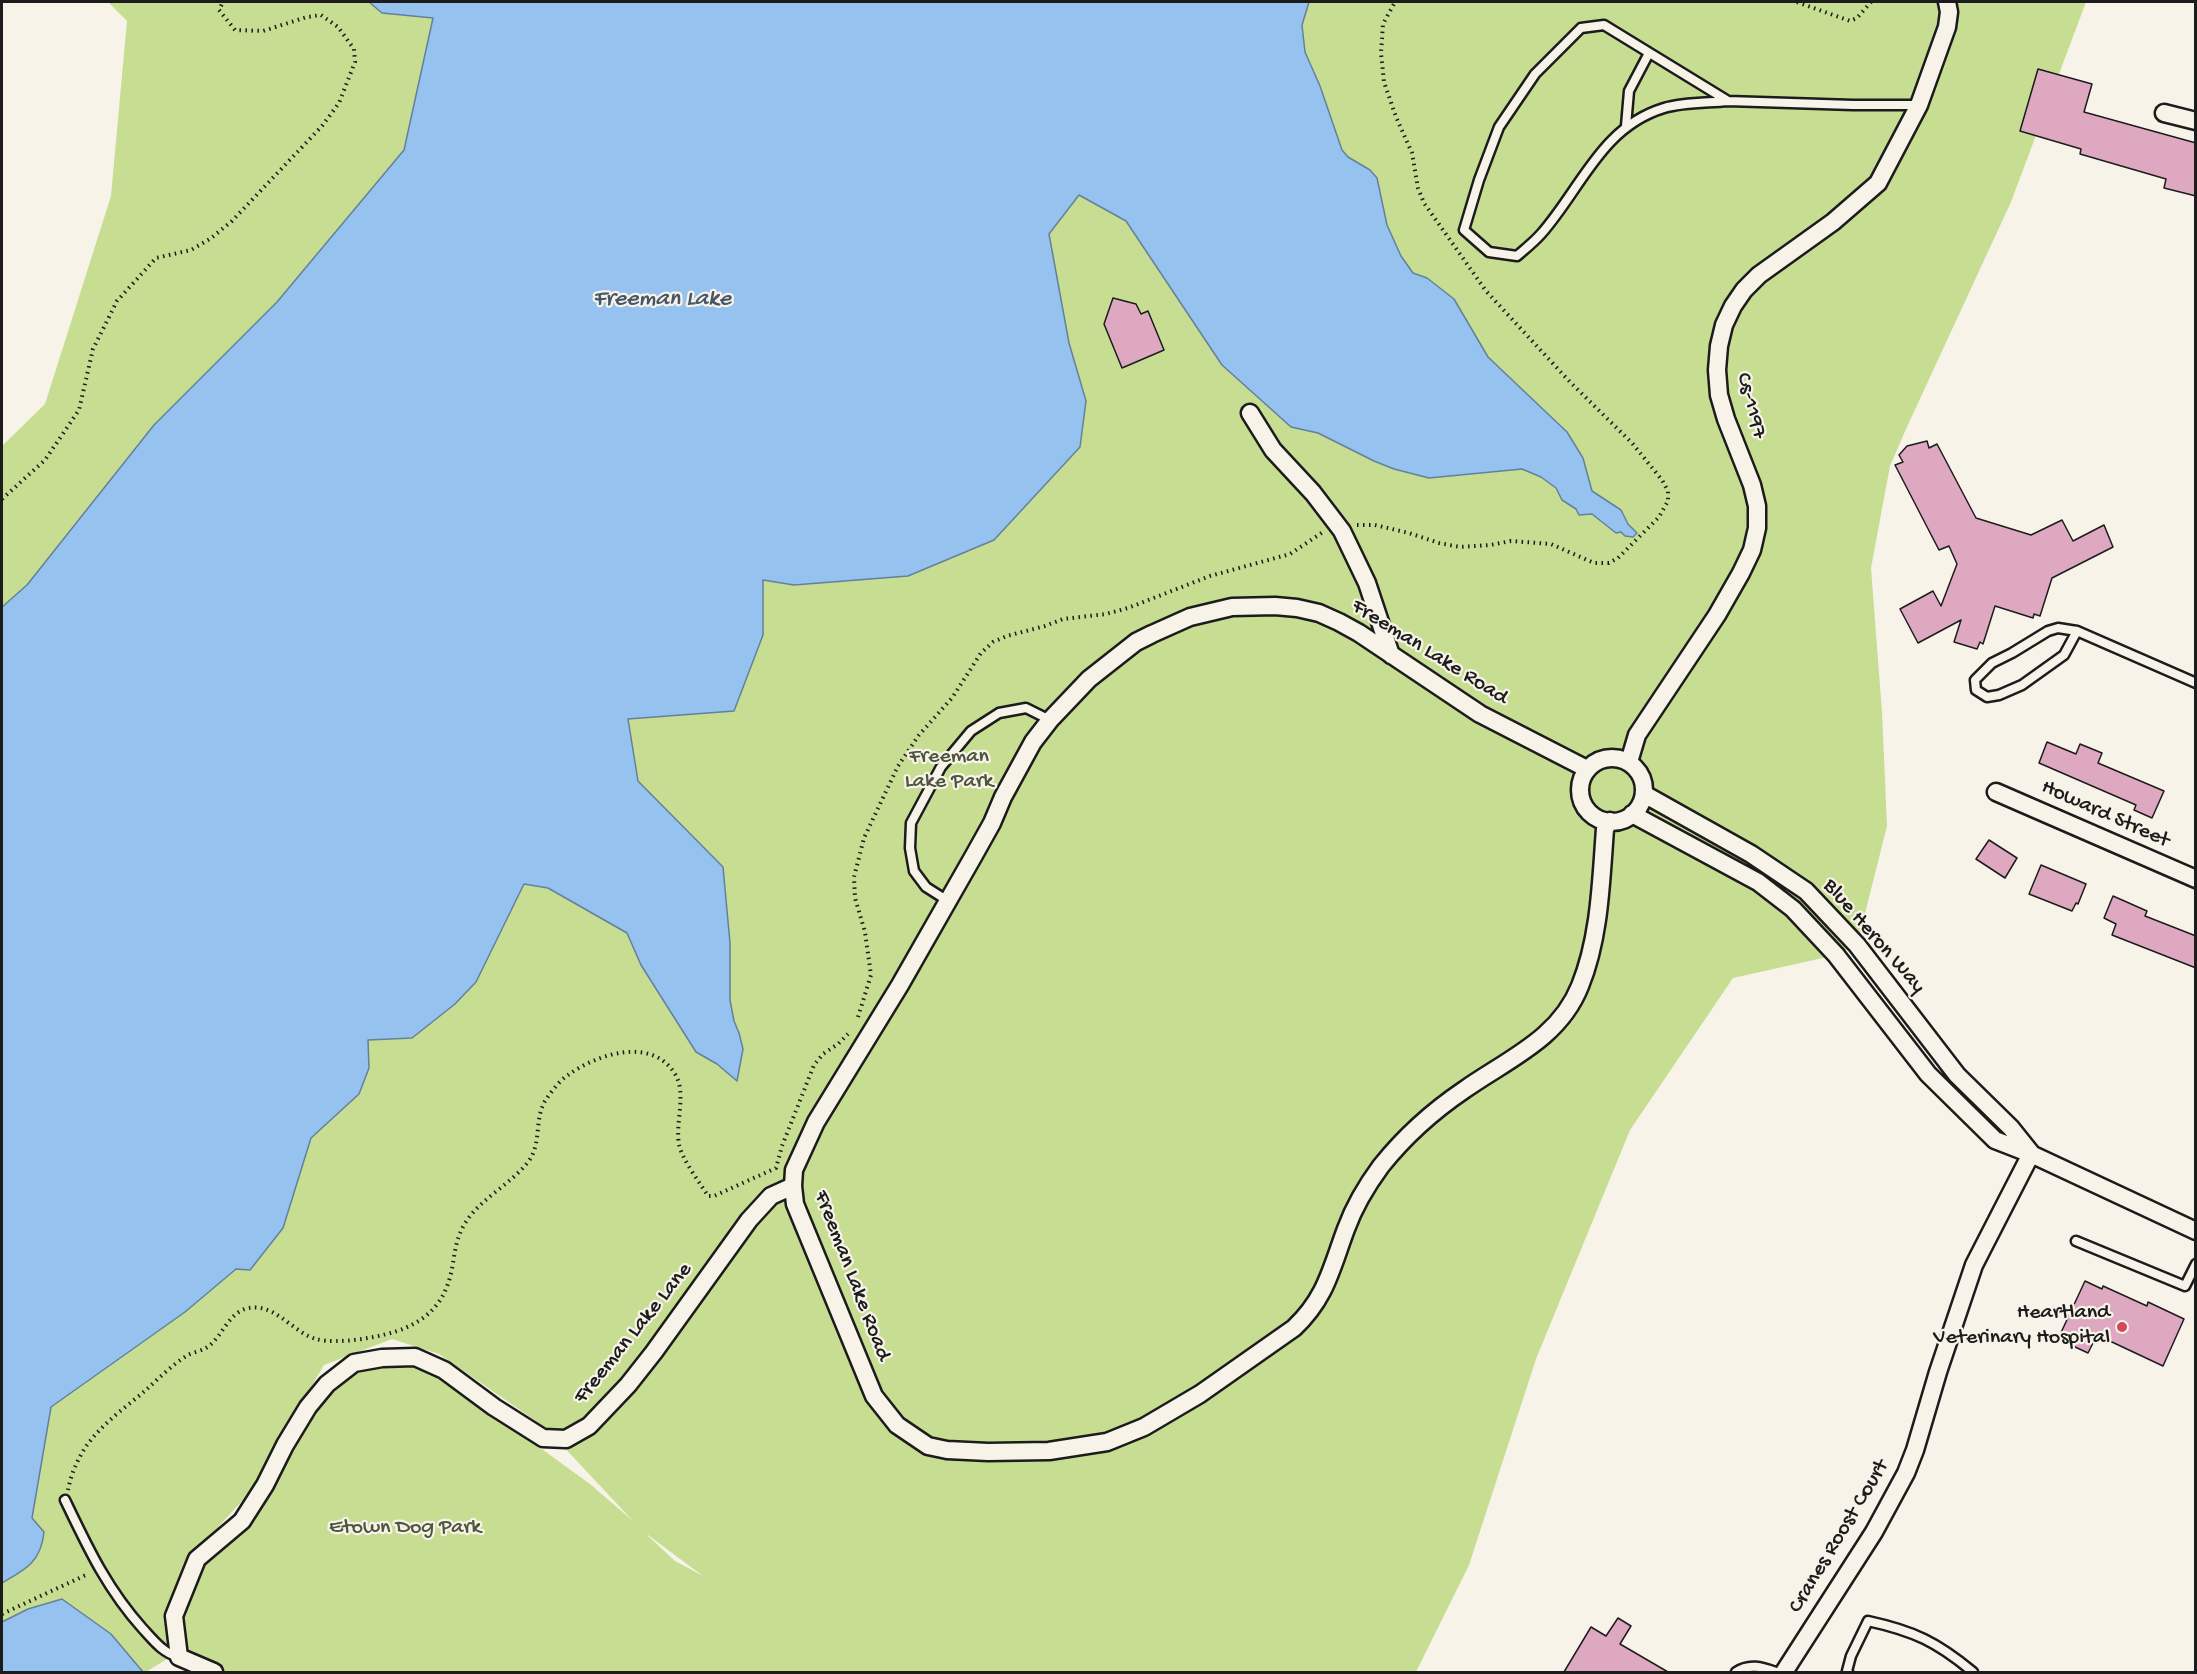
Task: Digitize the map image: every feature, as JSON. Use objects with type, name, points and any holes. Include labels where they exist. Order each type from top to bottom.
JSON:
[{"type":"street","name":"Cs-1197","points":[[1629,762],[1637,735],[1717,615],[1741,573],[1752,550],[1757,528],[1752,485],[1719,395],[1717,370],[1724,325],[1738,298],[1759,275],[1833,222],[1878,183],[1919,105],[1947,27],[1947,2]]},
{"type":"street","points":[[2164,113],[2196,121]]},
{"type":"street","points":[[1250,413],[1273,450],[1314,493],[1340,527],[1367,583],[1391,655]]},
{"type":"street","name":"Freeman Lake Road","points":[[1587,769],[1480,714],[1339,622],[1297,608],[1254,605],[1211,611],[1171,625],[1136,642],[1089,679],[1050,720],[1028,751],[984,839],[883,1013],[816,1122],[794,1170],[795,1203],[874,1396],[897,1425],[928,1446],[947,1450],[1049,1451],[1107,1442],[1144,1427],[1200,1394],[1294,1328],[1308,1316],[1319,1299],[1328,1283],[1356,1207],[1380,1167],[1395,1149],[1429,1116],[1465,1089],[1521,1055],[1554,1026],[1568,1008],[1580,987],[1588,964],[1600,892],[1605,829],[1610,821]]},
{"type":"street","points":[[1606,758],[1619,758],[1629,762],[1639,772],[1643,782],[1644,794],[1640,807],[1619,821],[1594,816],[1585,806],[1581,795],[1581,782],[1587,769],[1595,762],[1606,758]]},
{"type":"street","name":"Howard Street","points":[[1996,792],[2196,879]]},
{"type":"street","name":"Blue Heron Way","points":[[1644,794],[1751,854],[1806,891],[1857,945],[1957,1075],[2011,1128],[2031,1154]]},
{"type":"street","name":"Blue Heron Way","points":[[1632,814],[1758,882],[1793,909],[1836,955],[1928,1074],[1995,1140],[2031,1154],[2196,1231]]},
{"type":"street","name":"Cranes Roost Court","points":[[1784,1672],[1874,1532],[1901,1483],[1915,1450],[1974,1264],[2031,1154]]},
{"type":"street","name":"Freeman Lake Lane","points":[[179,1657],[174,1616],[197,1559],[242,1521],[265,1485],[308,1407],[327,1384],[354,1363],[382,1358],[415,1357],[444,1370],[494,1407],[543,1438],[566,1439],[589,1426],[628,1385],[749,1220],[771,1196],[793,1186]]},
{"type":"street","points":[[179,1657],[214,1672]]},
{"type":"lane","points":[[1728,101],[1604,26],[1581,28],[1535,74],[1499,127],[1479,180],[1464,230],[1489,252],[1517,256],[1541,234],[1601,152],[1626,126],[1663,108],[1728,101],[1919,105]]},
{"type":"lane","points":[[1626,126],[1629,91],[1649,53]]},
{"type":"lane","points":[[2077,631],[2064,655],[2022,685],[1999,695],[1987,697],[1976,690],[1975,680],[1992,663],[2048,631],[2058,628],[2077,631],[2196,683]]},
{"type":"lane","points":[[948,901],[926,887],[914,871],[910,848],[911,823],[941,767],[971,731],[999,713],[1026,708],[1050,720]]},
{"type":"lane","points":[[2076,1241],[2185,1286],[2196,1264]]},
{"type":"lane","points":[[65,1500],[99,1569],[126,1611],[156,1643],[169,1654],[179,1657]]},
{"type":"lane","points":[[1848,1672],[1851,1656],[1868,1621],[1923,1636],[1948,1651],[1973,1672]]},
{"type":"lane","points":[[1736,1672],[1743,1667],[1762,1667],[1776,1672]]},
{"type":"path","points":[[2,499],[45,460],[79,410],[93,349],[117,301],[156,258],[191,250],[210,239],[231,221],[322,126],[339,103],[355,62],[354,49],[338,27],[321,15],[263,31],[235,30],[219,10],[224,2]]},
{"type":"path","points":[[857,1019],[871,975],[865,932],[855,898],[854,877],[864,838],[898,766],[919,735],[952,698],[981,653],[993,642],[1063,619],[1106,614],[1128,608],[1210,576],[1290,554],[1310,539],[1328,530],[1352,525],[1375,525],[1460,547],[1490,546],[1511,541],[1551,544],[1594,563],[1609,563],[1618,558],[1659,517],[1668,501],[1668,491],[1662,480],[1632,443],[1570,382],[1486,291],[1424,203],[1418,188],[1412,153],[1384,82],[1381,53],[1383,24],[1395,2]]},
{"type":"path","points":[[1797,2],[1850,21],[1857,18],[1871,2]]},
{"type":"path","points":[[65,1500],[71,1474],[87,1445],[110,1420],[189,1354],[206,1348],[233,1317],[245,1309],[265,1309],[316,1339],[333,1341],[361,1339],[405,1328],[430,1311],[441,1301],[448,1286],[456,1244],[464,1225],[479,1207],[528,1162],[535,1151],[538,1120],[543,1104],[566,1076],[578,1069],[626,1051],[645,1052],[661,1060],[675,1075],[679,1091],[679,1146],[708,1196],[714,1196],[776,1168],[782,1146],[814,1065],[853,1027]]},
{"type":"path","points":[[2,1614],[99,1569]]},
{"type":"green space","name":"Freeman Lake Park","points":[[108,2],[2086,2],[2011,202],[1890,466],[1871,568],[1882,712],[1887,826],[1857,945],[1836,955],[1733,978],[1630,1130],[1536,1359],[1469,1565],[1416,1672],[206,1672],[179,1657],[174,1616],[197,1559],[225,1537],[308,1407],[354,1363],[415,1357],[590,1484],[633,1521],[546,1428],[439,1354],[392,1339],[324,1365],[249,1493],[192,1556],[167,1608],[170,1657],[146,1672],[2,1672],[2,446],[45,404],[111,196],[127,21]],"holes":[[[648,1535],[703,1576],[675,1561]]]},
{"type":"water","name":"Freeman Lake","points":[[369,2],[1309,2],[1302,25],[1305,52],[1320,86],[1342,150],[1348,157],[1370,170],[1377,178],[1387,225],[1401,256],[1413,273],[1427,278],[1454,299],[1488,357],[1567,432],[1583,458],[1592,491],[1621,510],[1628,524],[1637,533],[1633,537],[1625,536],[1621,532],[1616,533],[1592,514],[1579,515],[1576,509],[1562,500],[1556,488],[1541,477],[1522,469],[1429,478],[1374,461],[1318,433],[1291,427],[1222,365],[1126,221],[1079,195],[1049,234],[1069,343],[1086,401],[1080,447],[994,540],[908,576],[794,585],[763,580],[763,635],[734,711],[628,719],[638,781],[723,867],[730,943],[730,1000],[743,1049],[737,1081],[717,1064],[696,1052],[641,965],[627,933],[548,888],[524,884],[476,982],[455,1004],[412,1038],[368,1040],[369,1068],[359,1094],[311,1138],[283,1228],[250,1270],[236,1269],[185,1312],[51,1407],[32,1518],[44,1532],[40,1551],[31,1564],[2,1583],[2,607],[27,585],[154,425],[277,302],[404,150],[433,18],[382,13]]},
{"type":"water","points":[[62,1599],[111,1634],[143,1672],[2,1672],[2,1622],[28,1609]]},
{"type":"building","points":[[2038,69],[2092,84],[2084,112],[2196,143],[2196,196],[2164,188],[2166,179],[2080,154],[2081,149],[2020,131]]},
{"type":"building","points":[[1113,298],[1136,304],[1141,314],[1148,311],[1164,350],[1122,368],[1104,324]]},
{"type":"building","points":[[1927,441],[1929,448],[1937,444],[1976,518],[2031,535],[2062,520],[2073,541],[2104,525],[2113,547],[2052,578],[2040,616],[2034,614],[2033,618],[1995,606],[1983,644],[1980,642],[1977,649],[1954,642],[1961,620],[1918,643],[1900,609],[1933,591],[1941,606],[1957,564],[1949,546],[1939,550],[1895,465],[1903,462],[1899,455],[1907,446]]},
{"type":"building","points":[[2047,742],[2076,754],[2080,744],[2102,753],[2098,763],[2164,791],[2152,818],[2134,810],[2136,805],[2039,763]]},
{"type":"building","points":[[1989,840],[2017,858],[2005,878],[1976,859]]},
{"type":"building","points":[[2041,865],[2086,884],[2078,904],[2076,903],[2072,911],[2029,894]]},
{"type":"building","points":[[2113,896],[2147,911],[2145,916],[2196,936],[2196,968],[2112,935],[2116,924],[2104,918]]},
{"type":"building","name":"Heartland Veterinary Hospital","points":[[2085,1281],[2102,1289],[2103,1286],[2147,1306],[2148,1302],[2184,1319],[2163,1366],[2097,1335],[2088,1353],[2058,1339]]},
{"type":"building","points":[[1618,1618],[1631,1626],[1620,1644],[1668,1672],[1564,1672],[1591,1627],[1606,1636]]},
{"type":"place","name":"Heartland Veterinary Hospital","points":[[2122,1327]]},
{"type":"park label","name":"Etown Dog Park","points":[[405,1529]]}]
